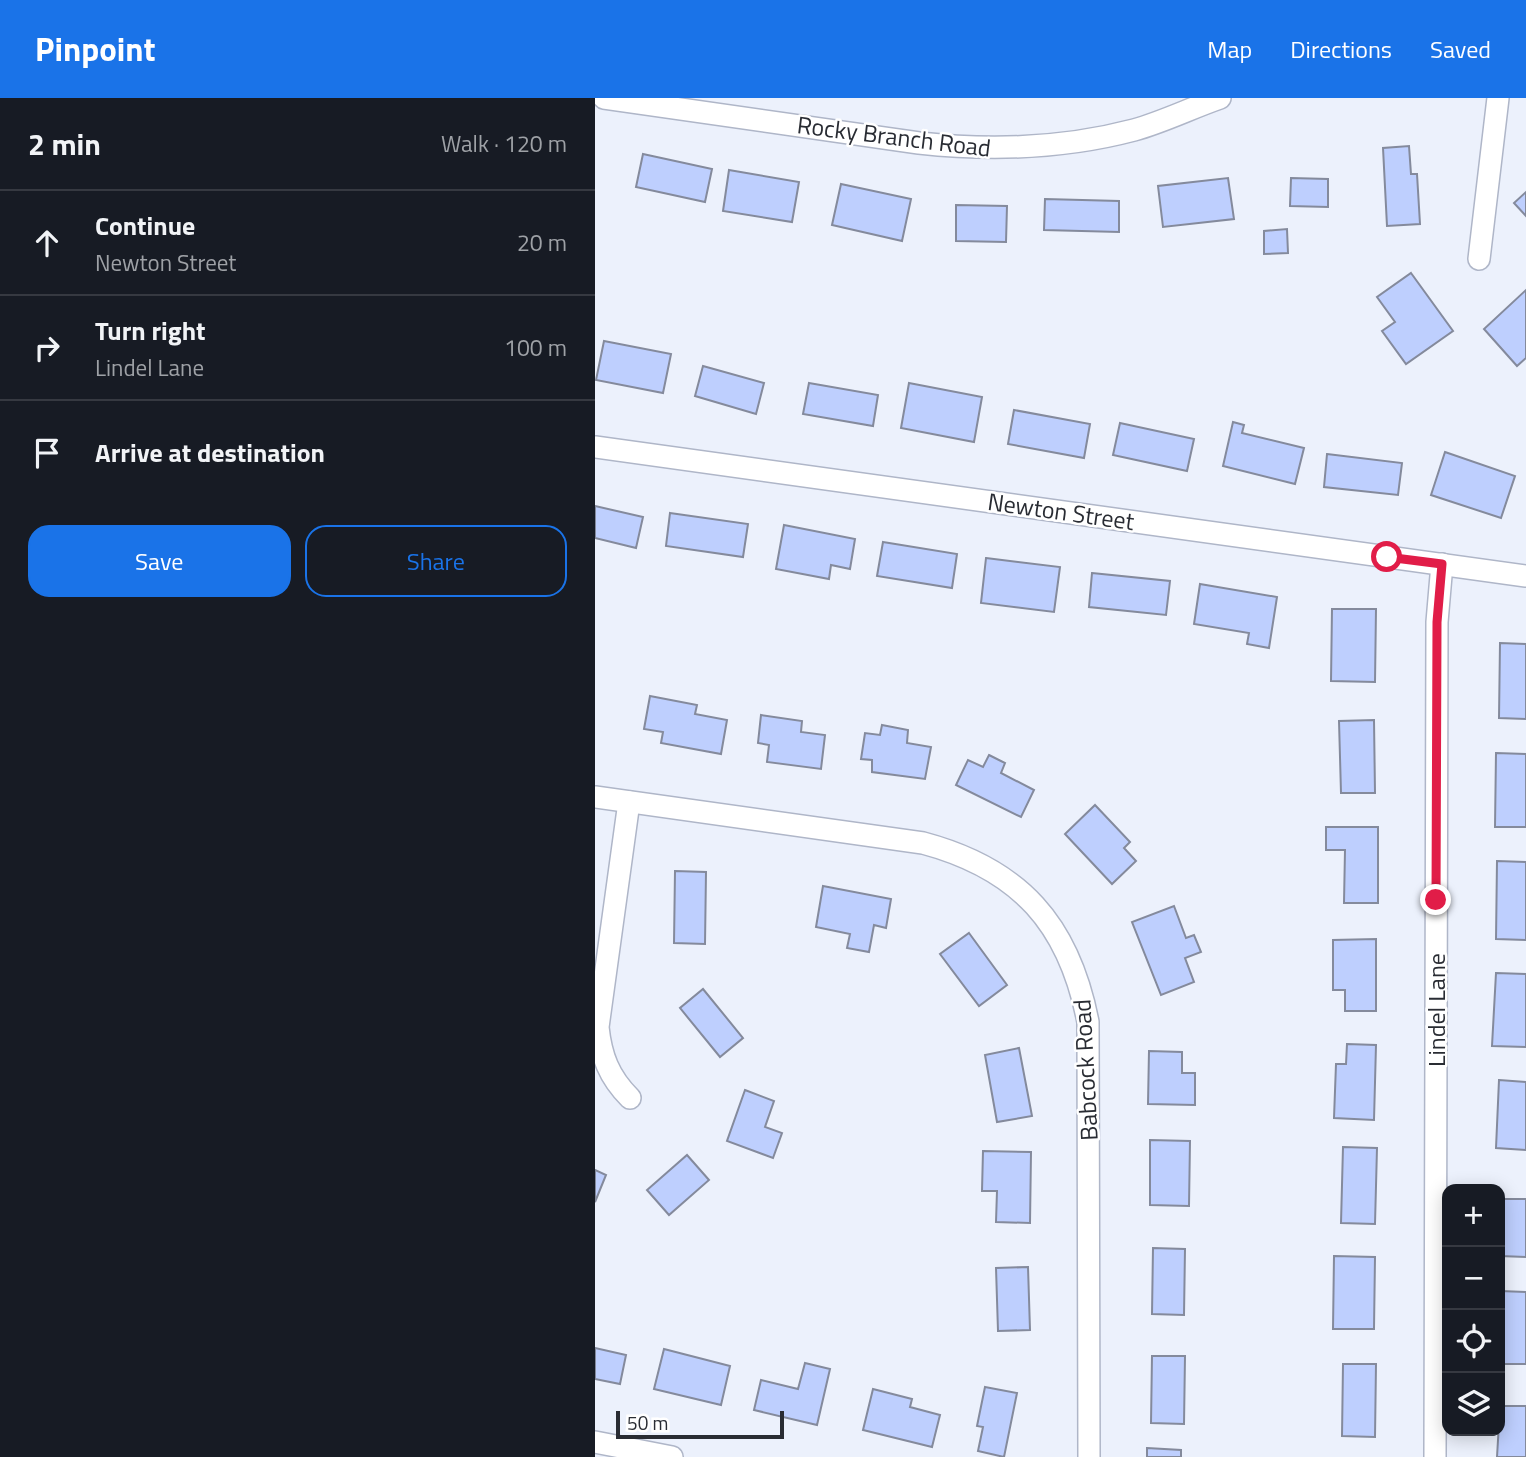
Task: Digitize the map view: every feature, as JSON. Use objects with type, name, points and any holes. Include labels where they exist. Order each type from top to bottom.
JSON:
[{"type":"street","name":"Rocky Branch Road","points":[[604,98],[971,149],[1028,148],[1081,142],[1135,130],[1220,98]]},
{"type":"street","points":[[1479,259],[1498,98]]},
{"type":"street","name":"Newton Street","points":[[595,447],[1526,576]]},
{"type":"street","name":"Lindel Lane","points":[[1435,1457],[1437,622],[1442,564]]},
{"type":"street","name":"Babcock Road","points":[[595,797],[923,843],[954,851],[985,866],[1014,885],[1037,907],[1070,958],[1082,989],[1088,1022],[1089,1457]]},
{"type":"street","points":[[629,802],[599,1027],[601,1049],[608,1070],[630,1098]]},
{"type":"street","points":[[595,1442],[672,1457]]},
{"type":"building","points":[[1409,146],[1411,174],[1417,174],[1420,224],[1387,226],[1383,148]]},
{"type":"building","points":[[643,154],[712,169],[705,202],[636,187]]},
{"type":"building","points":[[729,170],[799,182],[792,222],[723,211]]},
{"type":"building","points":[[1228,178],[1234,219],[1163,227],[1158,186]]},
{"type":"building","points":[[1291,178],[1328,179],[1328,207],[1290,206]]},
{"type":"building","points":[[841,184],[911,199],[902,241],[832,225]]},
{"type":"building","points":[[1526,192],[1526,216],[1514,203]]},
{"type":"building","points":[[1045,199],[1119,201],[1119,232],[1044,230]]},
{"type":"building","points":[[956,205],[1007,206],[1006,242],[956,241]]},
{"type":"building","points":[[1287,229],[1288,253],[1264,254],[1264,231]]},
{"type":"building","points":[[1411,273],[1453,331],[1406,364],[1382,331],[1395,322],[1377,297]]},
{"type":"building","points":[[1526,290],[1526,358],[1517,366],[1484,329]]},
{"type":"building","points":[[604,341],[671,354],[663,393],[596,380]]},
{"type":"building","points":[[703,366],[764,383],[756,414],[695,396]]},
{"type":"building","points":[[809,383],[878,395],[873,426],[803,414]]},
{"type":"building","points":[[909,383],[982,397],[974,442],[901,428]]},
{"type":"building","points":[[1014,410],[1090,424],[1084,458],[1008,444]]},
{"type":"building","points":[[1233,422],[1244,425],[1242,433],[1304,448],[1295,484],[1223,466]]},
{"type":"building","points":[[1120,423],[1194,439],[1187,471],[1113,455]]},
{"type":"building","points":[[1445,452],[1515,476],[1501,518],[1431,495]]},
{"type":"building","points":[[1327,454],[1402,463],[1398,495],[1324,487]]},
{"type":"building","points":[[595,506],[643,517],[636,548],[595,538]]},
{"type":"building","points":[[670,513],[748,524],[743,557],[666,546]]},
{"type":"building","points":[[784,525],[855,539],[850,569],[831,565],[829,579],[776,569]]},
{"type":"building","points":[[883,542],[957,554],[952,588],[877,576]]},
{"type":"building","points":[[986,558],[1060,567],[1054,612],[981,603]]},
{"type":"building","points":[[1092,573],[1170,581],[1166,615],[1089,607]]},
{"type":"building","points":[[1200,584],[1277,597],[1269,648],[1247,644],[1249,633],[1194,624]]},
{"type":"building","points":[[1332,609],[1376,609],[1375,682],[1331,681]]},
{"type":"building","points":[[1500,643],[1526,644],[1526,719],[1499,718]]},
{"type":"building","points":[[650,696],[697,705],[695,714],[727,720],[721,754],[661,743],[663,732],[644,729]]},
{"type":"building","points":[[761,715],[802,721],[801,732],[825,735],[821,769],[767,762],[769,745],[758,743]]},
{"type":"building","points":[[1374,720],[1375,793],[1341,793],[1339,721]]},
{"type":"building","points":[[882,725],[908,730],[907,743],[931,747],[925,779],[872,772],[872,760],[861,759],[865,733],[880,735]]},
{"type":"building","points":[[1496,753],[1526,754],[1526,827],[1495,827]]},
{"type":"building","points":[[989,755],[1005,763],[1001,773],[1034,790],[1021,817],[956,785],[968,760],[983,767]]},
{"type":"building","points":[[1095,805],[1130,842],[1124,848],[1136,861],[1112,884],[1065,834]]},
{"type":"building","points":[[1326,827],[1378,827],[1378,903],[1344,903],[1345,850],[1326,850]]},
{"type":"building","points":[[1497,861],[1526,862],[1526,940],[1496,939]]},
{"type":"building","points":[[675,871],[706,872],[705,944],[674,943]]},
{"type":"building","points":[[823,886],[891,899],[886,928],[874,925],[869,952],[847,948],[850,934],[816,927]]},
{"type":"building","points":[[1174,906],[1186,938],[1194,935],[1201,952],[1185,958],[1194,982],[1161,995],[1132,922]]},
{"type":"building","points":[[969,933],[1007,985],[979,1006],[940,954]]},
{"type":"building","points":[[1376,939],[1376,1011],[1345,1011],[1345,990],[1333,990],[1333,940]]},
{"type":"building","points":[[1496,973],[1526,974],[1526,1047],[1492,1046]]},
{"type":"building","points":[[703,989],[743,1038],[720,1057],[680,1008]]},
{"type":"building","points":[[1347,1044],[1376,1045],[1374,1120],[1334,1118],[1336,1064],[1346,1064]]},
{"type":"building","points":[[1019,1048],[1032,1116],[997,1122],[985,1055]]},
{"type":"building","points":[[1149,1051],[1182,1052],[1182,1073],[1195,1073],[1195,1105],[1148,1104]]},
{"type":"building","points":[[1499,1080],[1526,1082],[1526,1150],[1496,1148]]},
{"type":"building","points":[[745,1090],[774,1101],[765,1127],[782,1133],[773,1158],[727,1141]]},
{"type":"building","points":[[1150,1140],[1190,1141],[1189,1206],[1150,1205]]},
{"type":"building","points":[[1343,1147],[1377,1148],[1375,1224],[1341,1223]]},
{"type":"building","points":[[983,1151],[1031,1152],[1030,1223],[996,1222],[997,1191],[982,1191]]},
{"type":"building","points":[[687,1155],[709,1180],[669,1215],[647,1190]]},
{"type":"building","points":[[595,1170],[606,1175],[595,1202]]},
{"type":"building","points":[[1505,1199],[1526,1199],[1526,1257],[1505,1256]]},
{"type":"building","points":[[1153,1248],[1185,1249],[1184,1315],[1152,1314]]},
{"type":"building","points":[[1334,1256],[1375,1257],[1374,1329],[1333,1329]]},
{"type":"building","points":[[1028,1267],[1030,1330],[998,1331],[996,1268]]},
{"type":"building","points":[[1505,1291],[1526,1292],[1526,1364],[1505,1364]]},
{"type":"building","points":[[595,1348],[626,1355],[620,1384],[595,1379]]},
{"type":"building","points":[[664,1349],[730,1366],[721,1405],[654,1389]]},
{"type":"building","points":[[1152,1356],[1185,1356],[1184,1424],[1151,1423]]},
{"type":"building","points":[[805,1363],[830,1369],[817,1425],[754,1410],[761,1380],[798,1389]]},
{"type":"building","points":[[1343,1364],[1376,1364],[1375,1437],[1342,1436]]},
{"type":"building","points":[[985,1387],[1017,1393],[1004,1457],[978,1451],[983,1427],[977,1426]]},
{"type":"building","points":[[873,1389],[912,1399],[910,1407],[940,1415],[932,1447],[863,1430]]},
{"type":"building","points":[[1505,1406],[1526,1406],[1526,1457],[1497,1457],[1498,1436],[1505,1436]]},
{"type":"building","points":[[1147,1448],[1181,1450],[1181,1457],[1147,1457]]},
{"type":"route","points":[[1387,557],[1442,564],[1437,622],[1436,900]]}]
